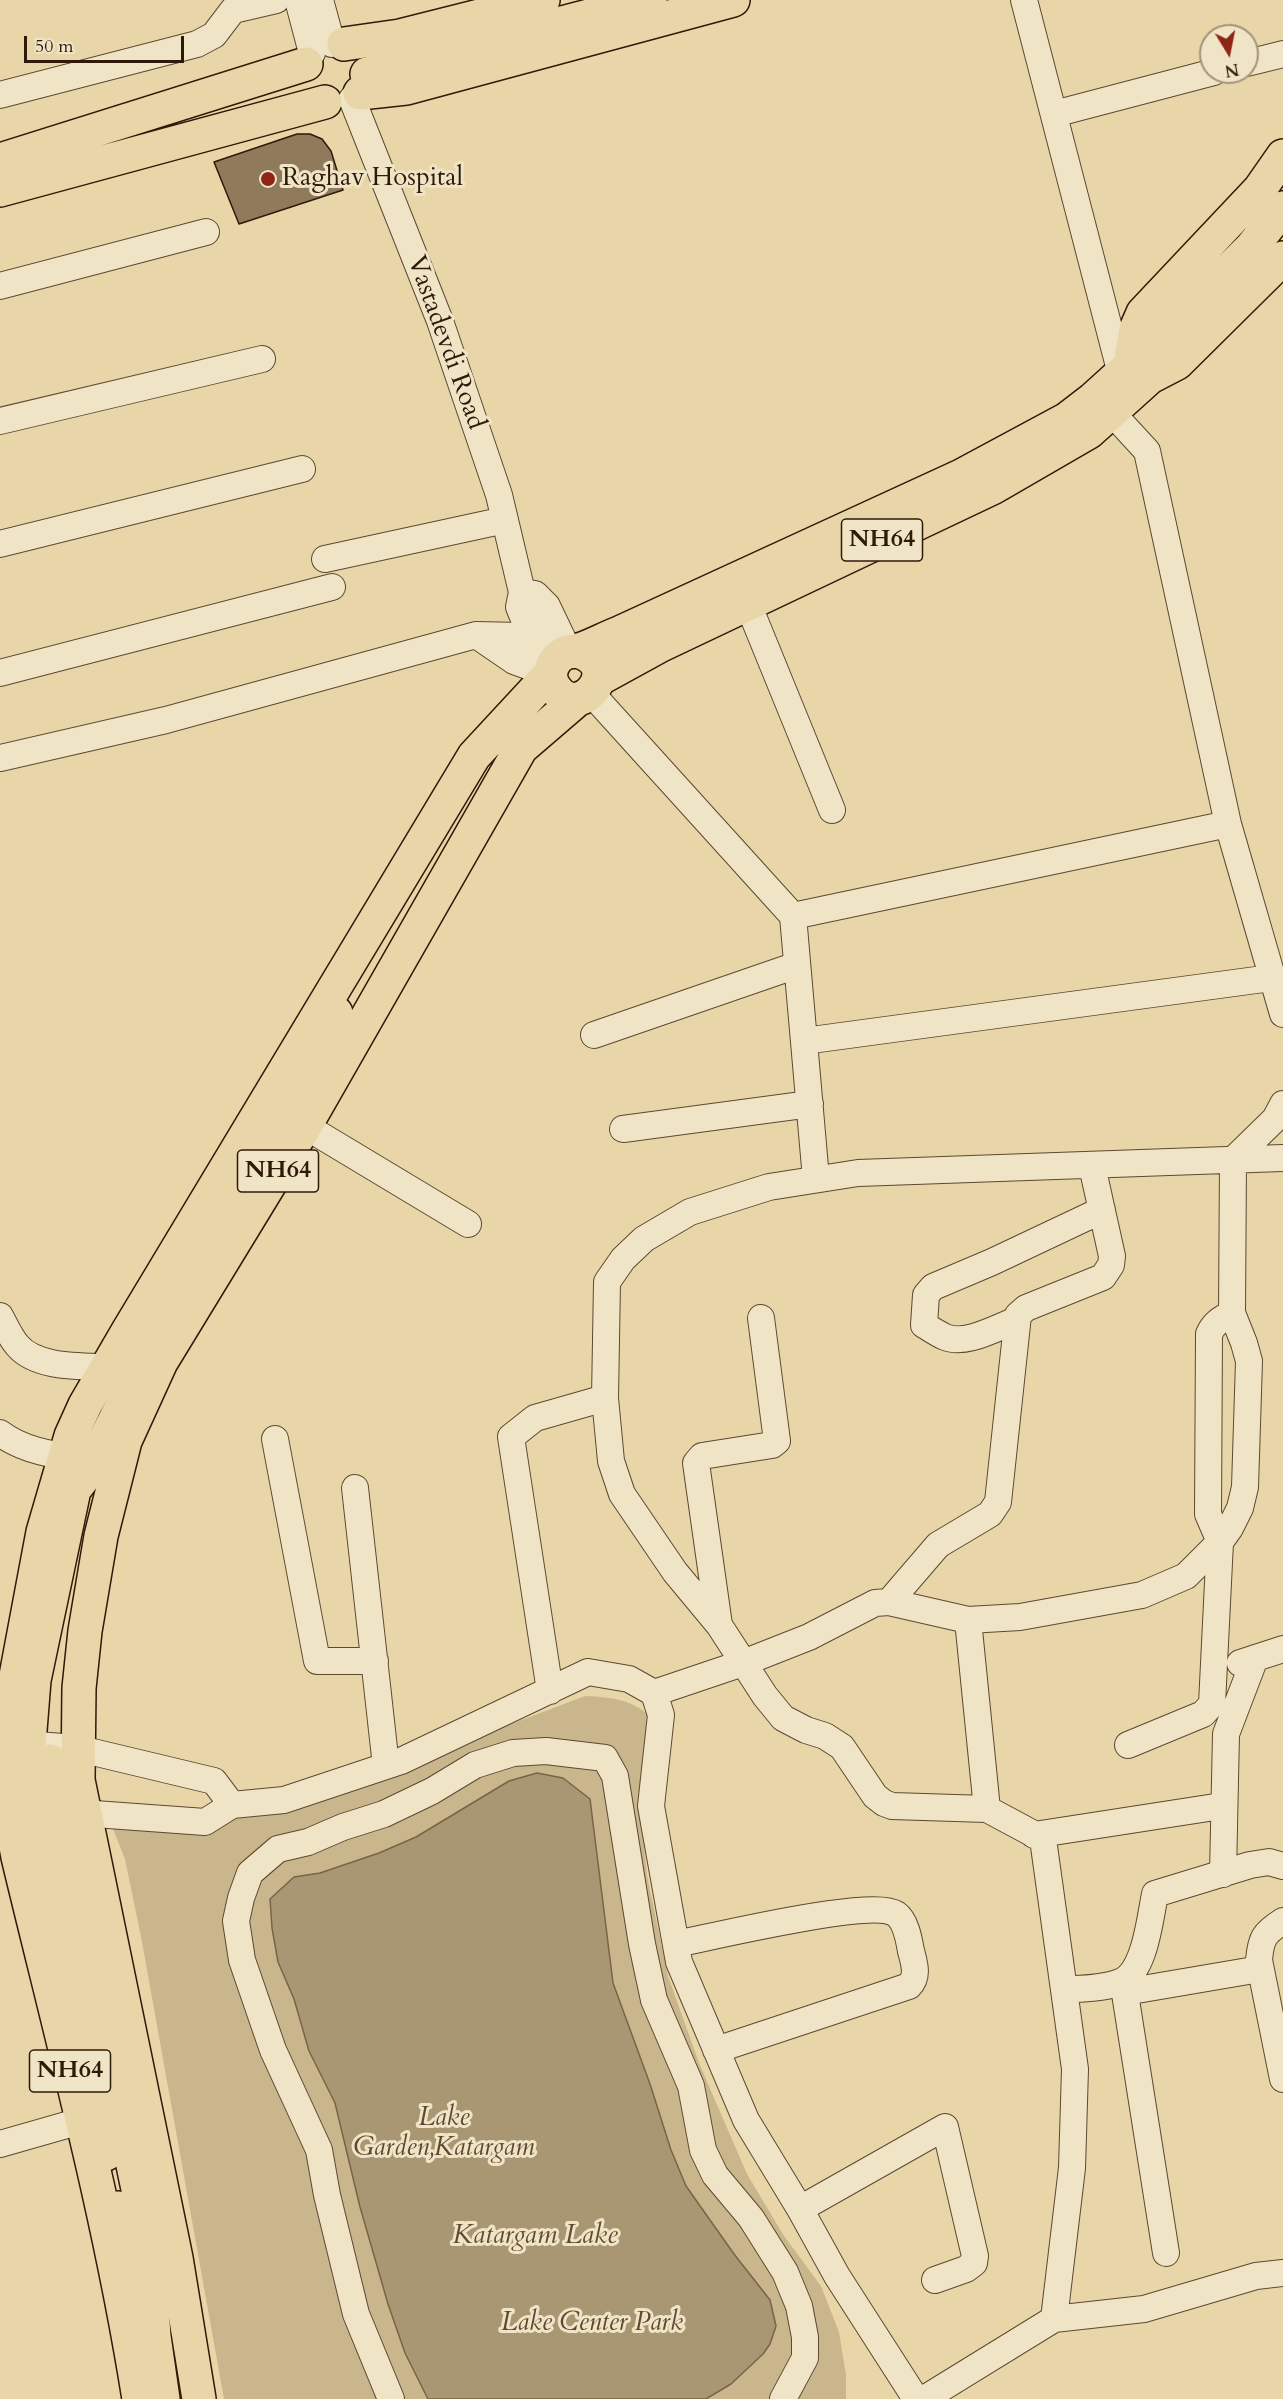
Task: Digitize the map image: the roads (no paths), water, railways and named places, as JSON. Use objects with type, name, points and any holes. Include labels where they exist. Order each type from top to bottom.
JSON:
[{"type":"main road","points":[[0,160],[324,51],[400,36],[543,0]]},
{"type":"main road","points":[[0,190],[351,92],[405,64],[650,0]]},
{"type":"main road","points":[[324,51],[306,82],[316,98],[351,92],[406,88],[733,0]]},
{"type":"main road","points":[[324,51],[360,55],[351,92]]},
{"type":"main road","points":[[1283,156],[1260,189],[1143,313],[1136,329],[1134,372],[1177,363],[1283,258]]},
{"type":"main road","name":"NH64","points":[[1165,347],[1283,208]]},
{"type":"main road","name":"NH64","points":[[199,2399],[176,2258],[37,1811],[7,1781],[33,1744],[79,1688],[85,1631],[101,1536],[93,1461],[71,1436],[85,1405],[134,1369],[305,1126],[513,735],[562,660],[961,476],[1067,419],[1165,347],[1266,259],[1283,238]]},
{"type":"main road","name":"NH64","points":[[139,2399],[90,2118],[18,1857],[37,1811],[78,1780],[33,1744],[14,1692],[43,1532],[93,1461],[137,1413],[134,1369],[474,756],[589,690],[661,645],[994,487],[1089,432],[1112,413],[1134,372]]},
{"type":"main road","points":[[591,657],[596,664],[589,690],[562,696],[552,682],[562,660],[591,657]]},
{"type":"main road","points":[[134,1369],[314,1068],[315,1048],[486,761],[513,735]]},
{"type":"main road","points":[[37,1811],[68,1854],[147,2232],[154,2336],[163,2399]]},
{"type":"main road","points":[[90,2118],[154,2336]]},
{"type":"street","points":[[0,95],[197,44],[214,35],[231,5],[276,0]]},
{"type":"street","points":[[298,0],[324,51]]},
{"type":"street","points":[[320,0],[324,51]]},
{"type":"street","points":[[1024,0],[1053,114],[1134,372]]},
{"type":"street","points":[[1259,60],[1283,54]]},
{"type":"street","points":[[1053,114],[1199,76]]},
{"type":"street","name":"Vastadevdi Road","points":[[351,92],[440,321],[499,495],[522,592],[519,607],[521,613],[562,660]]},
{"type":"street","points":[[0,286],[206,232]]},
{"type":"street","points":[[0,422],[262,359]]},
{"type":"street","points":[[1112,413],[1147,451],[1228,824],[1283,1014]]},
{"type":"street","points":[[0,544],[302,469]]},
{"type":"street","points":[[325,559],[505,520]]},
{"type":"street","points":[[0,673],[332,587]]},
{"type":"street","points":[[748,604],[831,810]]},
{"type":"street","points":[[0,758],[166,720],[476,634],[514,661],[562,660]]},
{"type":"street","points":[[589,690],[793,916],[816,1179]]},
{"type":"street","points":[[793,916],[1228,824]]},
{"type":"street","points":[[594,1035],[797,965]]},
{"type":"street","points":[[804,1041],[1271,978]]},
{"type":"street","points":[[623,1129],[810,1104]]},
{"type":"street","points":[[654,1693],[743,1663],[808,1637],[875,1603],[889,1602],[968,1620],[1020,1617],[1142,1595],[1186,1576],[1220,1542],[1230,1528],[1240,1508],[1245,1487],[1249,1361],[1232,1313],[1233,1160],[1275,1119],[1283,1104]]},
{"type":"street","points":[[305,1126],[468,1224]]},
{"type":"street","points":[[1054,2319],[1072,2168],[1075,2069],[1042,1839],[987,1809],[892,1806],[884,1803],[875,1796],[842,1747],[825,1736],[806,1730],[783,1718],[719,1625],[675,1572],[622,1494],[611,1461],[605,1398],[607,1282],[623,1259],[644,1239],[690,1212],[769,1187],[858,1173],[1283,1158]]},
{"type":"street","points":[[889,1602],[938,1545],[990,1514],[998,1502],[1018,1315],[1026,1308],[1103,1277],[1108,1272],[1112,1256],[1092,1166]]},
{"type":"street","points":[[1017,1320],[970,1337],[956,1339],[946,1337],[924,1325],[926,1295],[933,1287],[1102,1210]]},
{"type":"street","points":[[1128,1745],[1209,1710],[1212,1704],[1220,1542],[1208,1514],[1209,1334],[1212,1326],[1232,1313]]},
{"type":"street","points":[[0,1316],[17,1345],[30,1356],[54,1363],[134,1369]]},
{"type":"street","points":[[719,1625],[696,1463],[702,1456],[772,1445],[777,1441],[761,1318]]},
{"type":"street","points":[[550,1691],[511,1437],[535,1418],[605,1398]]},
{"type":"street","points":[[0,1433],[14,1444],[93,1461]]},
{"type":"street","points":[[276,1439],[317,1661],[375,1661]]},
{"type":"street","points":[[355,1488],[386,1766]]},
{"type":"street","points":[[968,1620],[987,1809]]},
{"type":"street","points":[[1214,1671],[1283,1649]]},
{"type":"street","points":[[1223,1874],[1226,1734],[1255,1658]]},
{"type":"street","points":[[37,1811],[205,1822],[232,1805],[284,1800],[401,1761],[588,1672],[628,1679],[654,1693],[661,1715],[651,1806],[679,1962],[746,2120],[837,2276],[916,2399]]},
{"type":"street","points":[[33,1744],[214,1781],[232,1805]]},
{"type":"street","points":[[391,2399],[356,2314],[327,2195],[319,2150],[273,2050],[242,1960],[236,1920],[241,1898],[250,1873],[278,1849],[308,1842],[384,1814],[432,1791],[475,1765],[513,1753],[546,1751],[605,1758],[615,1776],[642,1944],[654,2000],[691,2086],[703,2150],[715,2175],[751,2218],[785,2272],[799,2306],[805,2337],[805,2358],[783,2399]]},
{"type":"street","points":[[1034,1835],[1215,1808]]},
{"type":"street","points":[[1166,2253],[1124,1987],[1137,1968],[1144,1948],[1155,1894],[1269,1862],[1283,1866]]},
{"type":"street","points":[[676,1944],[836,1913],[880,1910],[895,1913],[901,1919],[908,1937],[915,1967],[915,1976],[909,1986],[716,2050]]},
{"type":"street","points":[[1283,1921],[1268,1930],[1260,1942],[1259,1960],[1283,2079]]},
{"type":"street","points":[[1065,1990],[1106,1986],[1124,1987],[1260,1968]]},
{"type":"street","points":[[0,2144],[90,2118]]},
{"type":"street","points":[[800,2209],[945,2127],[975,2256],[974,2263],[966,2269],[935,2280]]},
{"type":"street","points":[[924,2399],[1054,2319],[1144,2309],[1256,2276],[1283,2273]]},
{"type":"water","name":"Katargam Lake","points":[[537,1773],[563,1778],[590,1799],[613,1983],[650,2084],[671,2150],[686,2186],[770,2300],[776,2326],[770,2344],[763,2354],[731,2384],[706,2399],[428,2399],[405,2353],[388,2304],[360,2207],[335,2103],[309,2051],[294,1999],[278,1962],[270,1899],[294,1877],[320,1873],[379,1853],[416,1837],[509,1781]]},
{"type":"place","name":"Raghav Hospital","points":[[268,179]]},
{"type":"park label","name":"Lake Garden,Katargam","points":[[444,2134]]},
{"type":"park label","name":"Lake Center Park","points":[[592,2324]]}]
